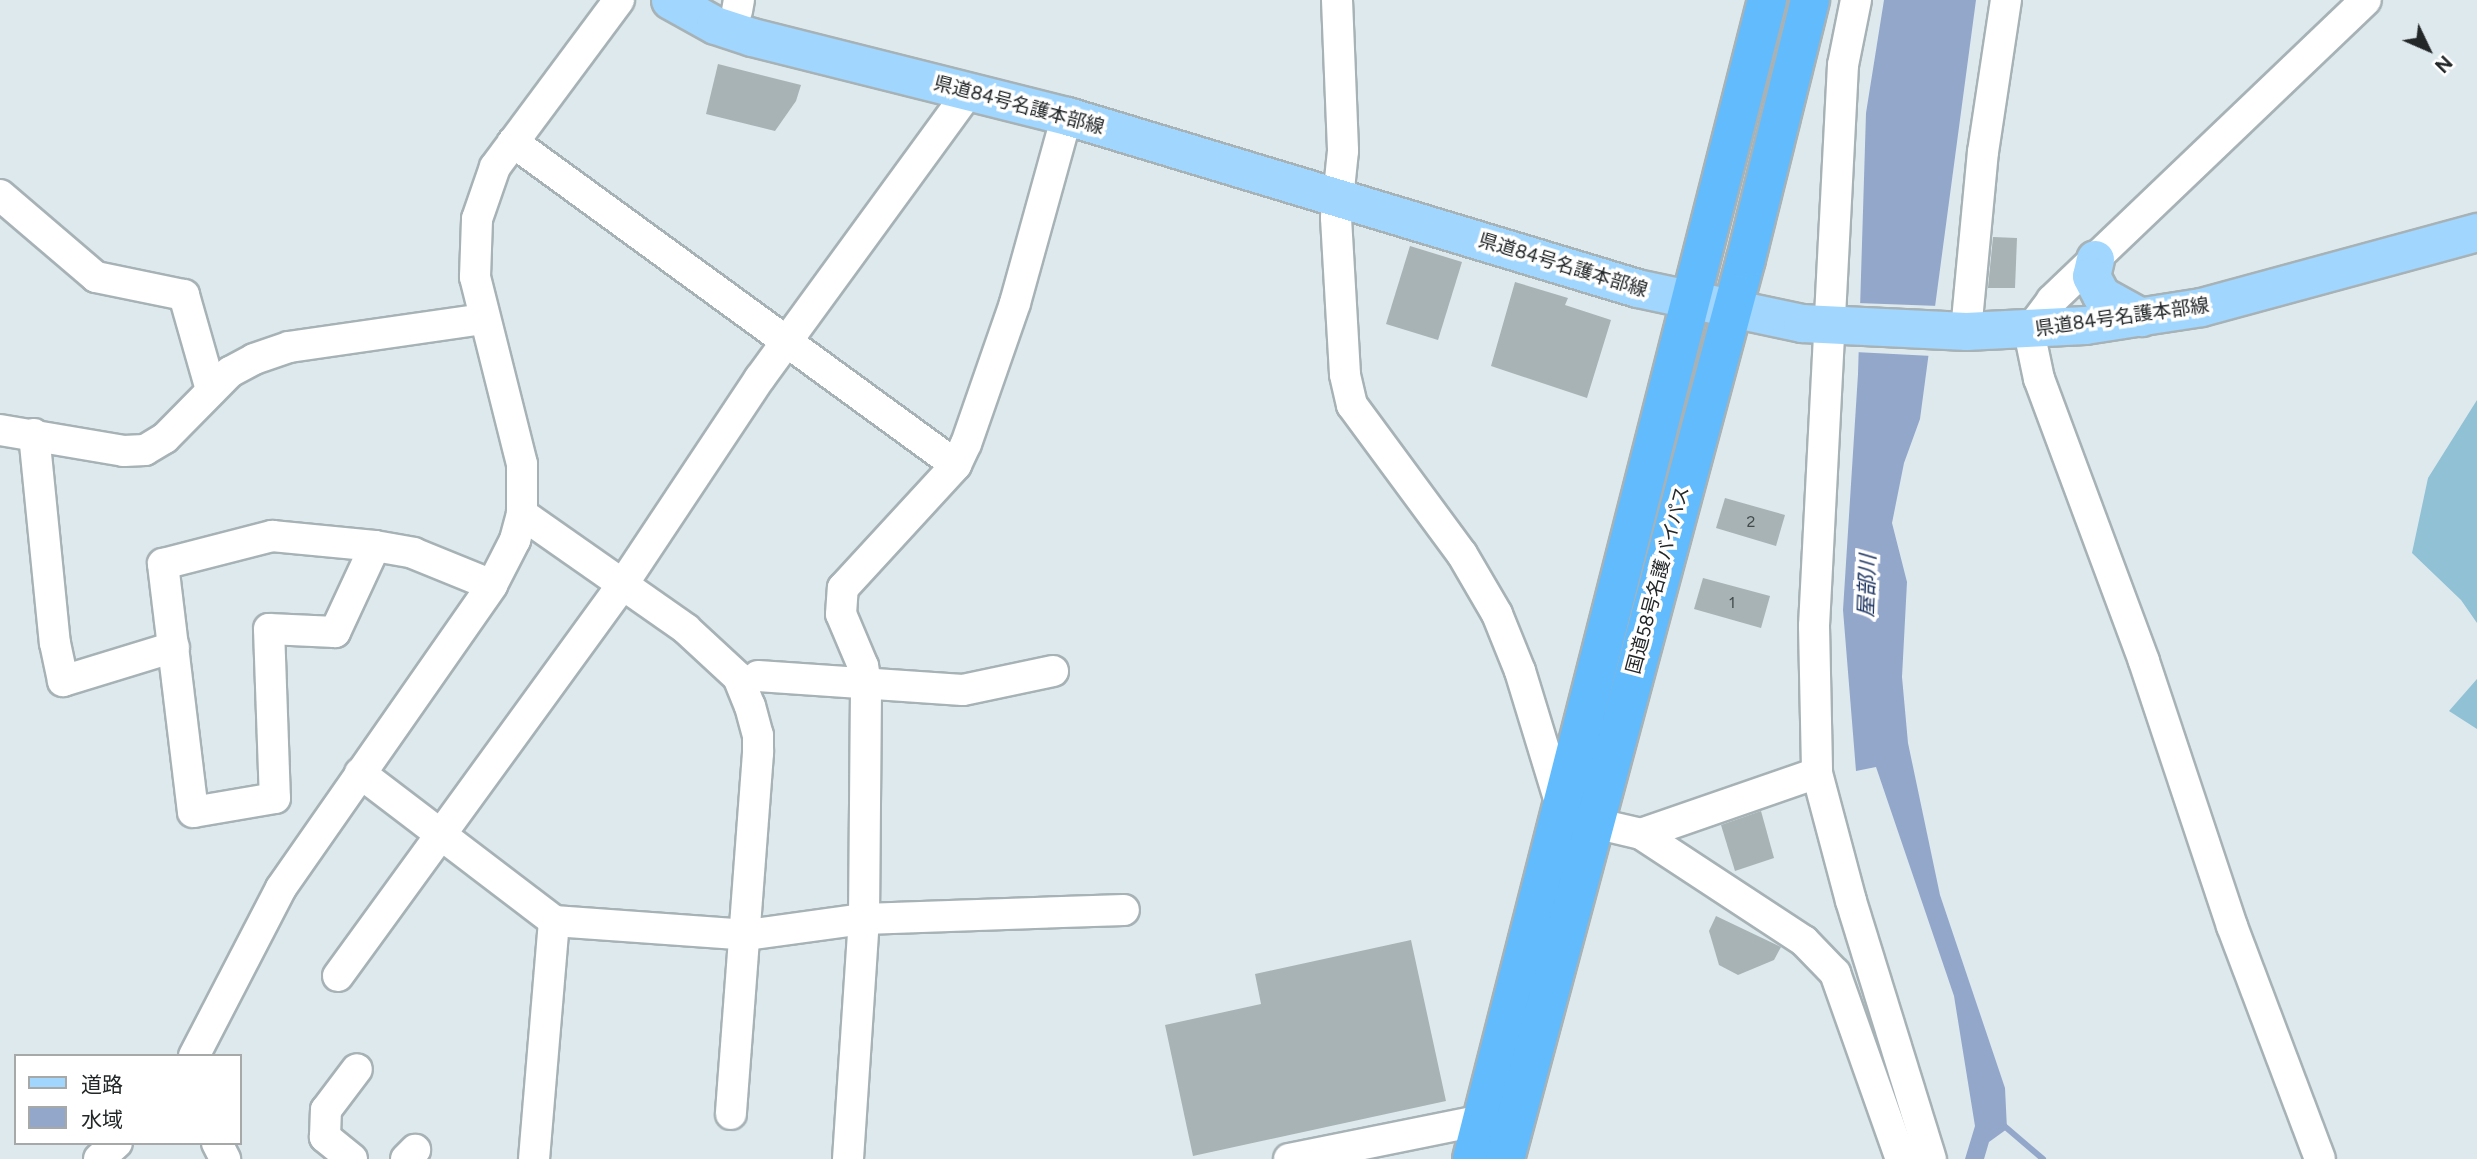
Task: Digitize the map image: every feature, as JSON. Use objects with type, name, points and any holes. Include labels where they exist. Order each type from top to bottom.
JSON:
[{"type":"highway","name":"国道58号名護バイパス","points":[[1505,1159],[1578,816],[1693,301],[1767,0]]},
{"type":"highway","name":"国道58号名護バイパス","points":[[1472,1159],[1732,309],[1810,0]]},
{"type":"main road","name":"県道84号名護本部線","points":[[670,0],[733,31],[1067,116],[1693,301],[1837,327],[2029,331],[2141,317],[2263,292],[2477,232]]},
{"type":"main road","points":[[2095,259],[2091,276],[2101,295],[2141,317]]},
{"type":"street","points":[[195,1054],[281,888],[505,565],[522,514],[522,464],[515,421],[484,319],[475,277],[477,219],[495,167],[619,0]]},
{"type":"street","points":[[1337,0],[1343,151],[1339,198],[1339,295],[1352,405],[1462,554],[1497,614],[1578,816],[1641,834],[1804,941],[1835,973],[1901,1159]]},
{"type":"street","points":[[1856,0],[1843,65],[1837,327],[1814,626],[1817,773],[1851,901],[1931,1159]]},
{"type":"street","points":[[1961,331],[1983,152],[2006,0]]},
{"type":"street","points":[[2320,1159],[2232,926],[2144,661],[2039,379],[2029,331],[2052,300],[2366,0]]},
{"type":"street","points":[[338,976],[623,584],[786,342],[970,90]]},
{"type":"street","points":[[848,1159],[864,919],[866,684],[863,666],[841,614],[843,588],[956,465],[1015,303],[1067,116]]},
{"type":"street","points":[[513,142],[956,465]]},
{"type":"street","points":[[0,195],[96,277],[184,295],[211,390]]},
{"type":"street","points":[[0,430],[124,451],[145,450],[165,438],[230,372],[289,347],[484,319]]},
{"type":"street","points":[[34,434],[55,643],[63,681],[174,647]]},
{"type":"street","points":[[522,514],[685,629],[738,677],[750,706],[758,735],[747,935],[731,1114]]},
{"type":"street","points":[[375,546],[335,632],[269,629],[275,798],[193,812],[163,564],[272,536],[375,546],[413,553],[492,585]]},
{"type":"street","points":[[758,676],[963,690],[1053,671]]},
{"type":"street","points":[[360,773],[554,921],[747,935],[864,919],[1124,910]]},
{"type":"street","points":[[1641,834],[1817,773]]},
{"type":"street","points":[[534,1159],[554,921]]},
{"type":"street","points":[[352,1159],[325,1137],[326,1110],[357,1069]]},
{"type":"street","points":[[1289,1159],[1482,1120]]},
{"type":"street","points":[[99,1159],[115,1145]]},
{"type":"shaded area","points":[[2477,400],[2477,623],[2461,600],[2412,553],[2428,478]]},
{"type":"shaded area","points":[[2477,679],[2477,729],[2449,711]]},
{"type":"water","name":"屋部川","points":[[1884,0],[1976,0],[1920,419],[1904,463],[1892,523],[1907,582],[1902,677],[1908,743],[1940,895],[2005,1088],[2007,1129],[1989,1142],[1984,1159],[1965,1159],[1975,1126],[1954,996],[1876,767],[1856,771],[1843,610],[1858,374],[1866,113]]},
{"type":"pier","points":[[1857,303],[1939,306],[1932,356],[1855,352]]},
{"type":"building","points":[[718,64],[801,85],[796,101],[775,131],[706,114]]},
{"type":"building","points":[[1993,237],[2017,238],[2015,288],[1988,288]]},
{"type":"building","points":[[1410,246],[1462,262],[1438,340],[1386,324]]},
{"type":"building","points":[[1515,282],[1568,298],[1565,305],[1611,320],[1587,398],[1491,366]]},
{"type":"building","points":[[1725,498],[1785,515],[1776,546],[1716,528]]},
{"type":"building","points":[[1703,578],[1770,596],[1761,628],[1694,609]]},
{"type":"building","points":[[1761,811],[1774,858],[1735,871],[1721,825]]},
{"type":"building","points":[[1716,916],[1781,947],[1774,960],[1738,975],[1719,965],[1709,931]]},
{"type":"building","points":[[1411,940],[1446,1101],[1193,1156],[1165,1025],[1261,1004],[1255,974]]},
{"type":"waterway","points":[[2002,1124],[2043,1159]]}]
